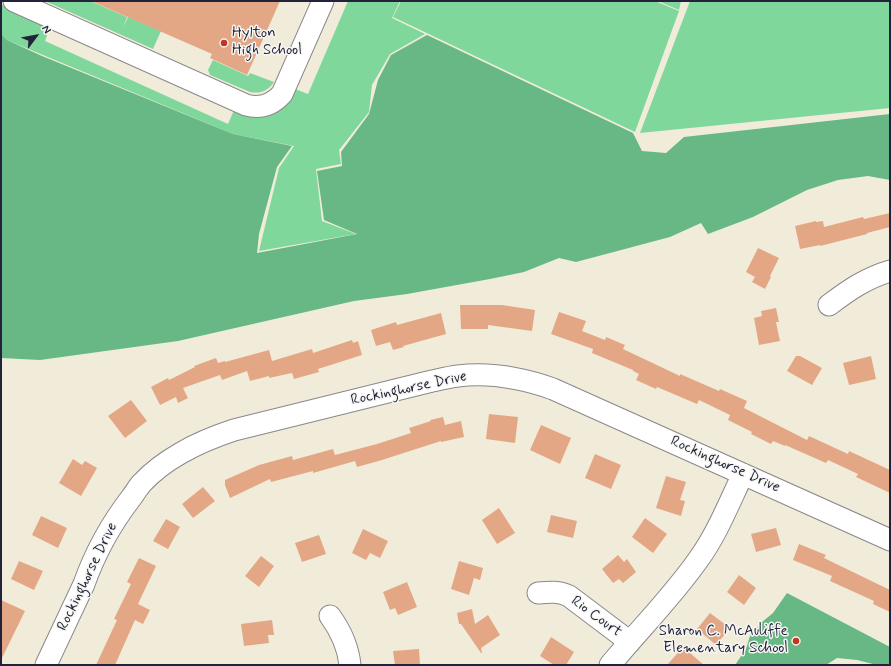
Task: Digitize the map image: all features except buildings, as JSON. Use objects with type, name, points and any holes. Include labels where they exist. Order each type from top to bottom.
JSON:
[{"type":"street","points":[[14,1],[252,107],[267,105],[282,94],[323,1]]},
{"type":"street","points":[[829,305],[864,280],[890,271]]},
{"type":"street","name":"Rockinghorse Drive","points":[[46,665],[102,542],[119,514],[142,483],[159,468],[180,453],[204,440],[234,430],[458,376],[489,375],[509,377],[534,382],[553,389],[890,540]]},
{"type":"street","points":[[610,665],[680,584],[699,559],[712,538],[743,474]]},
{"type":"street","name":"Rio Court","points":[[538,593],[556,592],[569,596],[630,642]]},
{"type":"street","points":[[330,616],[344,639],[349,654],[350,665]]},
{"type":"green space","points":[[45,1],[90,1],[127,17],[123,28],[128,17],[161,31],[153,49]]},
{"type":"green space","points":[[348,1],[400,1],[392,18],[425,34],[390,54],[372,85],[369,112],[339,150],[341,164],[316,169],[322,221],[356,234],[259,251],[279,168],[294,146],[233,134],[7,40],[1,34],[1,4],[50,27],[45,41],[228,124],[234,110],[295,89],[308,94]]},
{"type":"green space","points":[[401,1],[655,1],[679,11],[635,132],[393,17]]},
{"type":"green space","points":[[658,1],[681,1],[679,10]]},
{"type":"green space","points":[[690,1],[890,1],[890,108],[640,133]]},
{"type":"green space","points":[[1,34],[7,40],[42,56],[233,134],[292,146],[277,167],[259,234],[257,253],[357,234],[324,220],[317,171],[342,166],[341,152],[369,114],[378,80],[391,55],[427,35],[633,133],[642,151],[666,153],[684,137],[890,114],[890,180],[868,176],[838,180],[807,190],[753,217],[708,234],[701,223],[670,237],[576,262],[559,258],[524,272],[407,294],[354,301],[178,341],[40,360],[1,358]]},
{"type":"green space","points":[[213,60],[248,76],[250,73],[274,82],[264,91],[257,93],[250,92],[210,75],[208,70]]},
{"type":"green space","points":[[787,593],[890,647],[890,664],[873,664],[857,660],[837,658],[826,665],[735,665],[746,649],[750,636],[762,622],[773,613]]},
{"type":"place","name":"Hylton High School","points":[[224,43]]},
{"type":"place","name":"Sharon C. McAuliffe Elementary School","points":[[796,641]]}]
